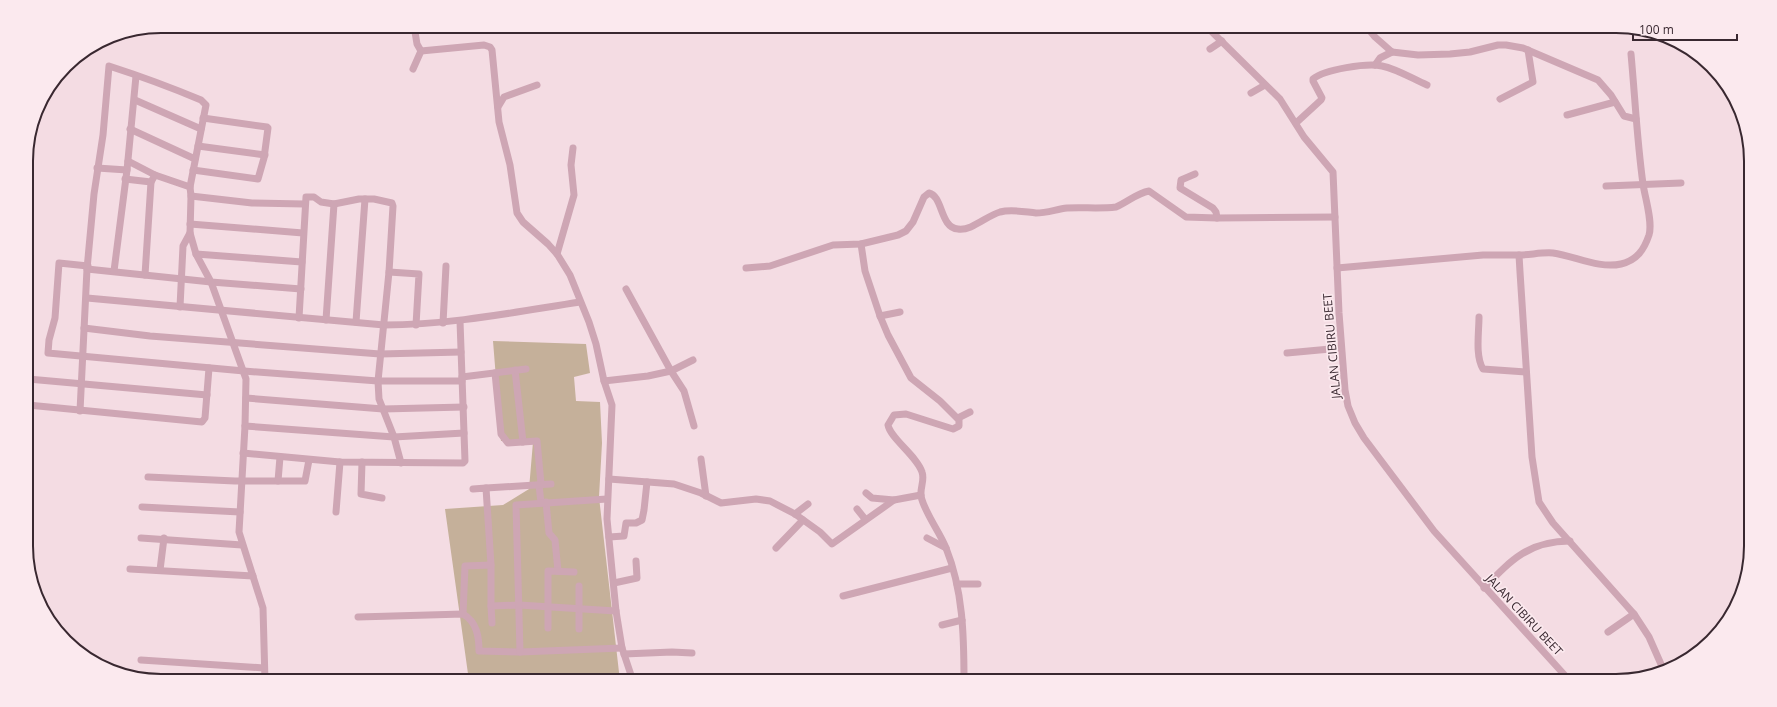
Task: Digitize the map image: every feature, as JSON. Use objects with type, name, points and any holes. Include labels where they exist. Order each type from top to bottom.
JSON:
[{"type":"street","points":[[415,33],[417,44],[421,51]]},
{"type":"street","name":"JALAN CIBIRU BEET","points":[[1213,33],[1280,99],[1318,154],[1333,172],[1341,348],[1346,398],[1358,428],[1434,531],[1484,588],[1564,674]]},
{"type":"street","points":[[1372,33],[1392,52]]},
{"type":"street","points":[[1210,49],[1222,41]]},
{"type":"street","points":[[1375,65],[1380,58],[1392,52],[1418,55],[1470,52],[1498,45],[1523,48],[1598,80],[1608,91],[1624,116],[1636,119]]},
{"type":"street","points":[[421,51],[481,46],[490,47],[492,50],[496,71],[499,122],[514,185],[517,213],[523,222],[557,254],[570,276],[596,344],[604,381],[612,405],[607,499],[609,537],[616,611],[623,651],[631,674]]},
{"type":"street","points":[[1500,99],[1533,82],[1533,75],[1528,60],[1528,50]]},
{"type":"street","points":[[413,69],[421,51]]},
{"type":"street","points":[[1337,268],[1483,255],[1551,253],[1607,265],[1620,264],[1634,260],[1642,251],[1649,234],[1649,218],[1643,184],[1631,54]]},
{"type":"street","points":[[1296,123],[1322,100],[1313,80],[1315,77],[1330,71],[1375,65],[1383,66],[1428,85]]},
{"type":"street","points":[[80,411],[82,356],[87,298],[87,268],[97,168],[103,135],[109,66],[136,76],[150,79],[204,101],[206,105],[190,187],[190,232],[196,254],[211,282],[234,342],[246,379],[246,426],[241,481],[239,532],[263,608],[264,674]]},
{"type":"street","points":[[114,271],[127,170],[130,129],[135,100],[136,76]]},
{"type":"street","points":[[498,107],[504,97],[537,85]]},
{"type":"street","points":[[1251,93],[1265,85]]},
{"type":"street","points":[[135,100],[201,129]]},
{"type":"street","points":[[1567,115],[1615,102]]},
{"type":"street","points":[[193,170],[258,179],[265,155],[267,127],[203,118]]},
{"type":"street","points":[[130,129],[195,159]]},
{"type":"street","points":[[198,146],[265,155]]},
{"type":"street","points":[[557,254],[574,195],[571,165],[573,148]]},
{"type":"street","points":[[128,161],[155,175],[190,187]]},
{"type":"street","points":[[97,168],[127,170]]},
{"type":"street","points":[[1195,174],[1182,180],[1180,188],[1214,208],[1217,218]]},
{"type":"street","points":[[145,275],[152,182],[155,175]]},
{"type":"street","points":[[125,179],[152,182]]},
{"type":"street","points":[[1606,186],[1682,183]]},
{"type":"street","points":[[746,268],[770,266],[833,244],[861,244],[898,235],[906,231],[914,222],[924,197],[929,194],[933,194],[947,224],[957,230],[969,227],[1002,212],[1038,213],[1066,208],[1116,206],[1123,204],[1135,196],[1149,191],[1186,217],[1335,217]]},
{"type":"street","points":[[191,196],[252,203],[304,204]]},
{"type":"street","points":[[299,318],[304,204],[307,196],[314,197],[321,202],[334,204],[365,199],[391,202],[393,205],[389,272],[378,381],[379,399],[394,437],[401,463]]},
{"type":"street","points":[[356,322],[365,199]]},
{"type":"street","points":[[326,320],[334,204]]},
{"type":"street","points":[[190,224],[303,233]]},
{"type":"street","points":[[180,307],[183,246],[190,232]]},
{"type":"street","points":[[861,244],[865,271],[880,316],[888,335],[911,378],[958,418],[959,426],[953,429],[906,414],[894,415],[890,420],[889,429],[922,471],[924,480],[921,495],[946,548],[957,584],[962,620],[964,674]]},
{"type":"street","points":[[196,254],[302,262]]},
{"type":"street","points":[[1520,255],[1532,457],[1539,502],[1553,523],[1634,614],[1649,637],[1661,665]]},
{"type":"street","points":[[301,288],[211,282],[87,268],[59,263],[54,318],[48,351],[50,353],[209,368],[378,381],[462,379],[526,368]]},
{"type":"street","points":[[443,323],[446,266]]},
{"type":"street","points":[[389,272],[419,274],[416,325]]},
{"type":"street","points":[[626,289],[671,371],[684,391],[694,426]]},
{"type":"street","points":[[87,298],[384,325],[443,323],[580,302]]},
{"type":"street","points":[[880,316],[900,312]]},
{"type":"street","points":[[1479,317],[1479,352],[1483,369],[1526,372]]},
{"type":"street","points":[[243,453],[340,462],[464,463],[464,407],[460,321]]},
{"type":"street","points":[[84,328],[380,354],[461,352]]},
{"type":"street","points":[[1287,354],[1341,348]]},
{"type":"street","points":[[604,381],[648,376],[671,371],[693,360]]},
{"type":"street","points":[[33,406],[202,422],[205,418],[209,368]]},
{"type":"street","points":[[515,370],[523,442]]},
{"type":"street","points":[[494,373],[501,434],[508,443],[537,441],[540,485],[549,533],[555,540],[558,571]]},
{"type":"street","points":[[33,379],[207,395]]},
{"type":"street","points":[[246,398],[383,409],[464,407]]},
{"type":"street","points":[[958,418],[970,412]]},
{"type":"street","points":[[246,426],[394,437],[464,434]]},
{"type":"street","points":[[278,482],[280,457]]},
{"type":"street","points":[[701,459],[706,496]]},
{"type":"street","points":[[148,477],[278,482],[305,481],[309,460]]},
{"type":"street","points":[[336,512],[340,462]]},
{"type":"street","points":[[362,462],[361,494],[382,498]]},
{"type":"street","points":[[609,479],[674,484],[721,503],[756,499],[770,501],[795,514],[820,532],[832,544],[865,519],[894,500]]},
{"type":"street","points":[[609,537],[624,536],[626,524],[636,523],[642,520],[647,482]]},
{"type":"street","points":[[473,489],[551,484]]},
{"type":"street","points":[[486,488],[491,565],[492,623]]},
{"type":"street","points":[[866,492],[872,498],[894,500],[921,495]]},
{"type":"street","points":[[520,652],[516,505],[543,502],[607,499]]},
{"type":"street","points":[[795,514],[808,504]]},
{"type":"street","points":[[142,507],[240,512]]},
{"type":"street","points":[[857,509],[865,519]]},
{"type":"street","points":[[776,548],[803,520]]},
{"type":"street","points":[[141,538],[164,538],[242,545]]},
{"type":"street","points":[[160,570],[164,538]]},
{"type":"street","points":[[927,538],[946,548]]},
{"type":"street","points":[[1484,588],[1511,561],[1521,554],[1536,546],[1557,541],[1570,541]]},
{"type":"street","points":[[614,583],[637,578],[636,561]]},
{"type":"street","points":[[463,614],[464,566],[491,565]]},
{"type":"street","points":[[843,596],[952,568]]},
{"type":"street","points":[[130,569],[253,576]]},
{"type":"street","points":[[548,628],[548,571],[574,572]]},
{"type":"street","points":[[957,584],[978,584]]},
{"type":"street","points":[[579,586],[579,629]]},
{"type":"street","points":[[491,606],[519,605],[616,611]]},
{"type":"street","points":[[358,617],[463,614],[470,618],[475,628],[479,638],[480,651],[623,651],[692,653]]},
{"type":"street","points":[[1608,632],[1634,614]]},
{"type":"street","points":[[942,625],[962,620]]},
{"type":"street","points":[[141,660],[264,668]]},
{"type":"shaded area","points":[[493,341],[586,344],[590,373],[574,377],[576,401],[600,402],[602,443],[599,497],[619,674],[468,674],[445,509],[503,505],[529,489],[533,442],[501,441]]}]
